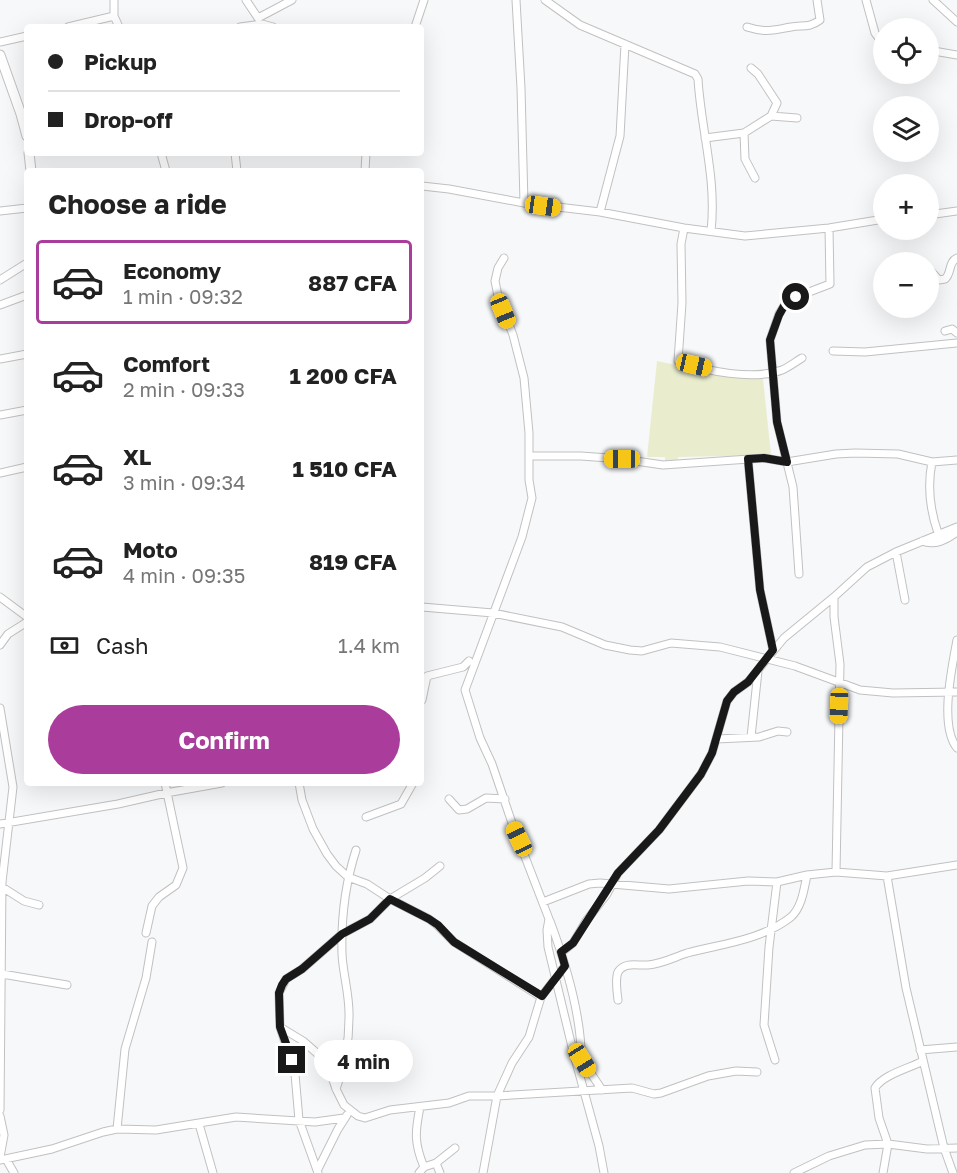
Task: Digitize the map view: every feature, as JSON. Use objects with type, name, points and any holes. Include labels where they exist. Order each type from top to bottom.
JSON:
[{"type":"street","points":[[114,0],[114,16],[118,24]]},
{"type":"street","points":[[246,0],[260,21],[266,24]]},
{"type":"street","points":[[250,24],[260,21],[292,0]]},
{"type":"street","points":[[417,24],[424,0]]},
{"type":"street","points":[[516,0],[521,76],[524,203]]},
{"type":"street","points":[[545,0],[580,24],[695,74],[698,79],[712,183],[711,231]]},
{"type":"street","points":[[747,27],[764,32],[791,27],[810,27],[820,20],[817,0]]},
{"type":"street","points":[[866,0],[873,26]]},
{"type":"street","points":[[933,0],[957,22]]},
{"type":"street","points":[[81,24],[114,16]]},
{"type":"street","points":[[0,42],[24,37]]},
{"type":"street","points":[[600,212],[620,135],[625,44]]},
{"type":"street","points":[[939,52],[957,55]]},
{"type":"street","points":[[0,55],[24,125]]},
{"type":"street","points":[[705,138],[744,133],[771,116],[777,103],[758,74],[751,68]]},
{"type":"street","points":[[771,116],[797,118]]},
{"type":"street","points":[[744,133],[745,159],[755,178]]},
{"type":"street","points":[[424,186],[746,236],[830,228],[873,221]]},
{"type":"street","points":[[0,211],[24,208]]},
{"type":"street","points":[[939,213],[957,211]]},
{"type":"street","points":[[684,228],[681,244],[682,303],[678,361],[726,372],[753,375],[772,373],[789,367],[802,358]]},
{"type":"street","points":[[799,574],[793,487],[777,422],[770,340],[784,306],[796,297],[830,284],[830,228]]},
{"type":"street","points":[[504,258],[498,268],[495,281],[524,378],[532,498],[522,537],[465,690],[480,738],[561,952],[578,1025],[582,1060],[581,1076]]},
{"type":"street","points":[[939,280],[948,276],[951,263],[957,258]]},
{"type":"street","points":[[0,280],[24,265]]},
{"type":"street","points":[[0,305],[24,296]]},
{"type":"street","points":[[945,331],[952,329],[957,333]]},
{"type":"street","points":[[833,351],[865,352],[957,343]]},
{"type":"street","points":[[0,360],[24,355]]},
{"type":"street","points":[[0,415],[24,411]]},
{"type":"street","points":[[530,456],[622,459],[663,465],[764,458],[787,462],[855,453],[898,454],[932,462],[957,460]]},
{"type":"street","points":[[748,459],[760,590],[773,650]]},
{"type":"street","points":[[932,462],[929,489],[932,516],[938,533]]},
{"type":"street","points":[[0,473],[24,469]]},
{"type":"street","points":[[561,952],[570,946],[618,873],[659,830],[701,774],[717,739],[727,701],[758,669],[765,658],[784,638],[867,567],[938,533],[957,527]]},
{"type":"street","points":[[922,541],[938,542],[957,532]]},
{"type":"street","points":[[896,552],[905,600]]},
{"type":"street","points":[[0,597],[24,617]]},
{"type":"street","points":[[834,597],[840,664],[836,872]]},
{"type":"street","points":[[424,608],[493,612],[571,630],[596,642],[630,650],[642,651],[671,644],[720,647],[795,666],[860,690],[953,692]]},
{"type":"street","points":[[0,645],[24,622]]},
{"type":"street","points":[[957,640],[948,733],[957,748]]},
{"type":"street","points":[[424,690],[427,676],[464,667],[469,661]]},
{"type":"street","points":[[751,737],[758,669]]},
{"type":"street","points":[[0,708],[13,787],[1,883],[0,1110]]},
{"type":"street","points":[[717,739],[764,736],[778,731],[787,732]]},
{"type":"street","points":[[146,933],[152,906],[159,897],[176,885],[183,868],[165,786]]},
{"type":"street","points":[[0,824],[205,786]]},
{"type":"street","points":[[300,786],[302,800],[313,829],[331,860],[348,877],[367,884],[429,919],[454,942],[542,996]]},
{"type":"street","points":[[366,817],[401,804],[411,786]]},
{"type":"street","points":[[449,799],[459,810],[486,798],[505,799]]},
{"type":"street","points":[[336,1089],[343,1065],[350,1018],[342,956],[342,934],[345,893],[356,850]]},
{"type":"street","points":[[543,902],[590,884],[613,883],[669,889],[748,881],[777,882],[807,875],[836,872],[887,876],[957,865]]},
{"type":"street","points":[[318,1171],[299,1120],[295,1074],[280,1027],[279,993],[282,985],[286,979],[302,969],[342,934],[370,919],[390,899],[415,885],[440,866]]},
{"type":"street","points":[[618,1000],[618,972],[630,964],[650,965],[745,939],[772,928],[792,916],[799,905],[807,875]]},
{"type":"street","points":[[887,876],[906,988],[944,1148],[953,1173]]},
{"type":"street","points":[[775,1060],[764,1025],[777,882]]},
{"type":"street","points":[[1,883],[24,901],[39,905]]},
{"type":"street","points":[[549,919],[547,940],[604,1173]]},
{"type":"street","points":[[117,1129],[125,1049],[146,978],[152,942]]},
{"type":"street","points":[[483,1173],[497,1096],[512,1063],[529,1038],[542,996],[565,966]]},
{"type":"street","points":[[2,974],[67,985]]},
{"type":"street","points":[[280,1027],[303,1041],[319,1055],[328,1068],[344,1105],[350,1111],[365,1118],[390,1110],[449,1103],[469,1096],[632,1088],[654,1094],[708,1076],[736,1071],[757,1072]]},
{"type":"street","points":[[920,1050],[957,1047]]},
{"type":"street","points":[[582,1060],[602,1090]]},
{"type":"street","points":[[882,1173],[888,1144],[879,1118],[875,1088],[878,1082],[885,1078],[923,1061]]},
{"type":"street","points":[[420,1107],[415,1134],[422,1170],[436,1163],[455,1148]]},
{"type":"street","points":[[318,1171],[344,1118],[350,1111]]},
{"type":"street","points":[[0,1116],[4,1135],[2,1159],[14,1173]]},
{"type":"street","points":[[2,1159],[52,1149],[117,1129],[156,1130],[236,1118],[315,1122],[344,1118]]},
{"type":"street","points":[[199,1124],[213,1173]]},
{"type":"street","points":[[794,1173],[829,1156],[865,1145],[888,1144],[927,1149],[957,1148]]},
{"type":"street","points":[[436,1163],[440,1173]]},
{"type":"green space","points":[[657,361],[719,374],[763,379],[771,455],[678,457],[677,463],[665,463],[665,457],[647,457]]},
{"type":"route","points":[[292,1060],[280,1027],[278,1005],[282,985],[286,979],[302,969],[342,934],[370,919],[390,899],[429,919],[454,942],[542,996],[565,966],[561,952],[573,943],[586,921],[607,894],[618,873],[659,830],[701,774],[717,739],[727,701],[734,692],[748,682],[773,650],[760,590],[748,459],[764,458],[787,462],[777,422],[770,340],[784,306],[796,297]]}]
